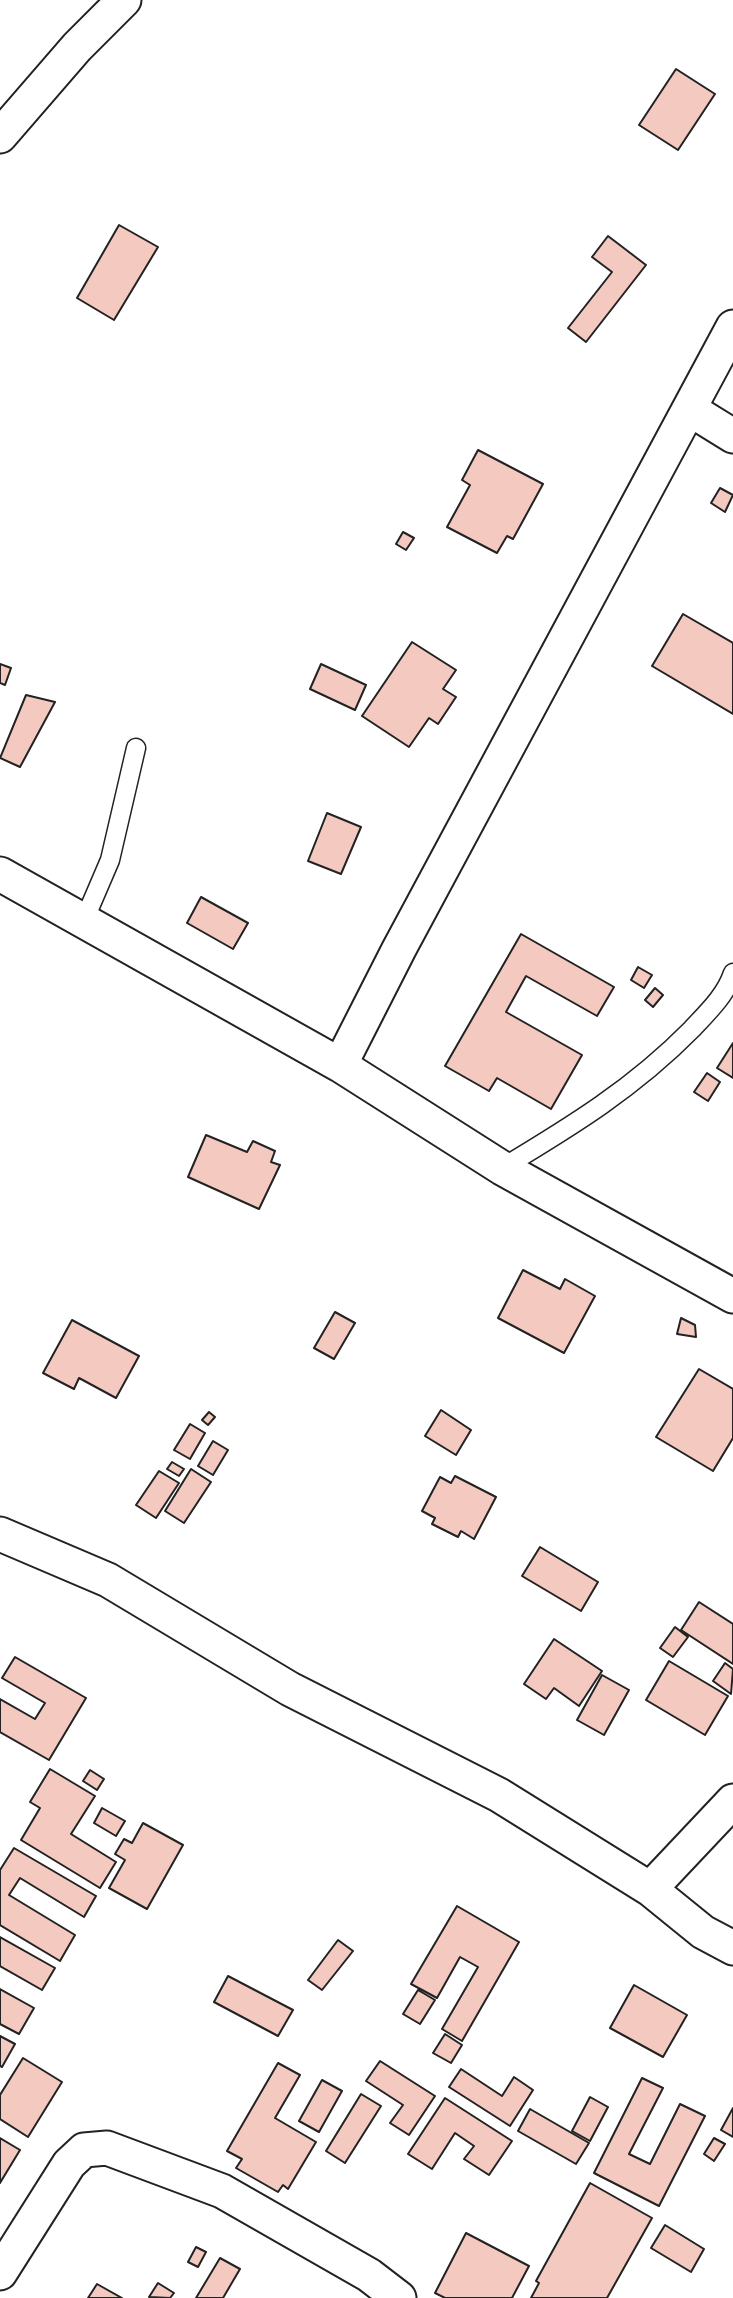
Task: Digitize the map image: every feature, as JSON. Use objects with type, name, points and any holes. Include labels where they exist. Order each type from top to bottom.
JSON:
[{"type":"street","points":[[0,136],[77,47],[124,0]]},
{"type":"street","points":[[340,1065],[486,785],[691,410],[733,327]]},
{"type":"street","points":[[691,410],[733,436]]},
{"type":"street","points":[[0,874],[340,1065],[502,1168],[733,1296]]},
{"type":"street","points":[[0,1534],[108,1580],[290,1689],[499,1795],[650,1889],[703,1932],[733,1948]]},
{"type":"street","points":[[650,1889],[733,1801]]},
{"type":"street","points":[[0,2273],[69,2164],[84,2150],[98,2146],[125,2153],[222,2191],[369,2275],[399,2298]]},
{"type":"lane","points":[[83,923],[110,860],[136,748]]},
{"type":"lane","points":[[502,1168],[610,1102],[655,1066],[711,1008],[733,973]]},
{"type":"building","points":[[676,69],[715,94],[678,150],[639,125]]},
{"type":"building","points":[[119,225],[158,247],[114,320],[77,298]]},
{"type":"building","points":[[608,236],[646,265],[586,342],[568,328],[612,272],[592,257]]},
{"type":"building","points":[[478,450],[543,484],[513,539],[507,536],[497,553],[447,527],[470,485],[462,480]]},
{"type":"building","points":[[720,488],[733,495],[725,512],[711,503]]},
{"type":"building","points":[[403,532],[414,538],[406,550],[396,544]]},
{"type":"building","points":[[683,614],[733,643],[733,714],[652,666]]},
{"type":"building","points":[[412,642],[456,670],[443,689],[456,697],[438,724],[429,718],[409,747],[362,716]]},
{"type":"building","points":[[0,664],[11,668],[5,685],[0,683]]},
{"type":"building","points":[[321,664],[366,685],[355,710],[310,689]]},
{"type":"building","points":[[26,695],[55,702],[20,767],[0,758]]},
{"type":"building","points":[[327,813],[361,827],[341,874],[308,861]]},
{"type":"building","points":[[201,897],[248,923],[233,949],[187,923]]},
{"type":"building","points":[[521,934],[614,987],[597,1016],[526,976],[506,1012],[582,1055],[551,1109],[497,1078],[489,1091],[445,1066]]},
{"type":"building","points":[[638,967],[652,975],[644,988],[631,980]]},
{"type":"building","points":[[655,988],[663,995],[653,1007],[645,1000]]},
{"type":"building","points":[[733,1043],[733,1078],[717,1068]]},
{"type":"building","points":[[707,1073],[720,1082],[708,1101],[694,1092]]},
{"type":"building","points":[[206,1135],[247,1152],[253,1141],[275,1151],[271,1162],[280,1165],[259,1209],[188,1177]]},
{"type":"building","points":[[523,1270],[560,1289],[565,1279],[595,1296],[564,1353],[498,1318]]},
{"type":"building","points":[[335,1312],[355,1323],[334,1359],[314,1348]]},
{"type":"building","points":[[681,1318],[695,1325],[696,1337],[677,1334]]},
{"type":"building","points":[[72,1320],[139,1356],[116,1398],[79,1378],[74,1389],[43,1373]]},
{"type":"building","points":[[699,1369],[733,1389],[733,1438],[713,1471],[656,1437]]},
{"type":"building","points":[[441,1410],[471,1430],[456,1455],[425,1436]]},
{"type":"building","points":[[209,1412],[215,1417],[208,1425],[202,1420]]},
{"type":"building","points":[[190,1424],[205,1433],[190,1459],[174,1450]]},
{"type":"building","points":[[213,1441],[228,1450],[213,1475],[198,1466]]},
{"type":"building","points":[[172,1462],[184,1469],[179,1476],[167,1469]]},
{"type":"building","points":[[191,1469],[211,1482],[184,1523],[165,1511]]},
{"type":"building","points":[[159,1471],[179,1483],[156,1518],[136,1505]]},
{"type":"building","points":[[455,1476],[496,1497],[474,1539],[461,1531],[458,1537],[432,1524],[435,1518],[422,1511],[440,1477],[451,1483]]},
{"type":"building","points":[[540,1547],[598,1582],[581,1611],[522,1576]]},
{"type":"building","points":[[699,1602],[733,1624],[733,1664],[681,1630]]},
{"type":"building","points":[[675,1627],[688,1637],[673,1657],[660,1648]]},
{"type":"building","points":[[554,1639],[602,1671],[579,1706],[554,1688],[546,1699],[524,1684]]},
{"type":"building","points":[[15,1657],[86,1698],[49,1760],[0,1732],[0,1699],[35,1719],[45,1703],[2,1678]]},
{"type":"building","points":[[669,1661],[728,1696],[705,1735],[646,1700]]},
{"type":"building","points":[[725,1663],[733,1669],[731,1694],[713,1681]]},
{"type":"building","points":[[602,1675],[629,1690],[604,1735],[577,1720]]},
{"type":"building","points":[[50,1769],[95,1796],[71,1834],[116,1862],[100,1888],[21,1840],[40,1808],[30,1802]]},
{"type":"building","points":[[90,1770],[104,1779],[97,1790],[83,1781]]},
{"type":"building","points":[[102,1808],[125,1821],[116,1836],[94,1823]]},
{"type":"building","points":[[143,1823],[183,1845],[147,1909],[109,1888],[125,1860],[115,1854],[124,1839],[132,1843]]},
{"type":"building","points":[[14,1848],[96,1896],[84,1917],[20,1878],[9,1895],[75,1935],[60,1961],[0,1925],[0,1870]]},
{"type":"building","points":[[457,1906],[519,1942],[462,2041],[442,2029],[478,1967],[460,1957],[437,1998],[411,1984]]},
{"type":"building","points":[[0,1937],[55,1968],[42,1990],[0,1966]]},
{"type":"building","points":[[338,1940],[353,1951],[322,1990],[308,1980]]},
{"type":"building","points":[[228,1976],[293,2010],[278,2036],[214,2002]]},
{"type":"building","points":[[634,1985],[687,2015],[663,2057],[610,2028]]},
{"type":"building","points":[[0,1989],[34,2008],[19,2034],[0,2024]]},
{"type":"building","points":[[418,1990],[435,2000],[420,2024],[403,2014]]},
{"type":"building","points":[[445,2034],[462,2045],[451,2063],[433,2053]]},
{"type":"building","points":[[0,2036],[15,2044],[2,2067],[0,2066]]},
{"type":"building","points":[[23,2058],[62,2082],[28,2137],[0,2119],[0,2095]]},
{"type":"building","points":[[380,2061],[435,2096],[409,2135],[390,2123],[403,2105],[366,2081]]},
{"type":"building","points":[[278,2063],[300,2075],[275,2118],[316,2142],[288,2189],[283,2185],[278,2192],[236,2168],[242,2159],[227,2151]]},
{"type":"building","points":[[461,2069],[502,2096],[514,2077],[533,2090],[510,2126],[449,2087]]},
{"type":"building","points":[[642,2078],[663,2088],[629,2154],[650,2164],[680,2104],[705,2116],[659,2206],[594,2173]]},
{"type":"building","points":[[322,2080],[342,2091],[319,2132],[299,2121]]},
{"type":"building","points":[[361,2094],[381,2106],[345,2163],[326,2151]]},
{"type":"building","points":[[590,2097],[608,2107],[590,2141],[572,2131]]},
{"type":"building","points":[[445,2098],[512,2141],[489,2175],[464,2159],[474,2146],[455,2133],[432,2169],[408,2154]]},
{"type":"building","points":[[733,2108],[733,2137],[721,2130]]},
{"type":"building","points":[[530,2109],[589,2143],[576,2164],[518,2131]]},
{"type":"building","points":[[0,2138],[20,2150],[0,2183]]},
{"type":"building","points":[[714,2138],[725,2144],[714,2161],[704,2154]]},
{"type":"building","points":[[590,2183],[652,2218],[607,2298],[531,2298],[539,2283],[536,2281]]},
{"type":"building","points":[[665,2225],[704,2249],[691,2272],[651,2248]]},
{"type":"building","points":[[466,2233],[529,2266],[512,2298],[445,2298],[435,2293]]},
{"type":"building","points":[[196,2247],[206,2252],[198,2267],[188,2262]]},
{"type":"building","points":[[220,2258],[240,2269],[223,2298],[196,2298]]},
{"type":"building","points":[[158,2283],[174,2293],[170,2298],[149,2297]]},
{"type":"building","points":[[97,2284],[122,2298],[88,2298]]}]
